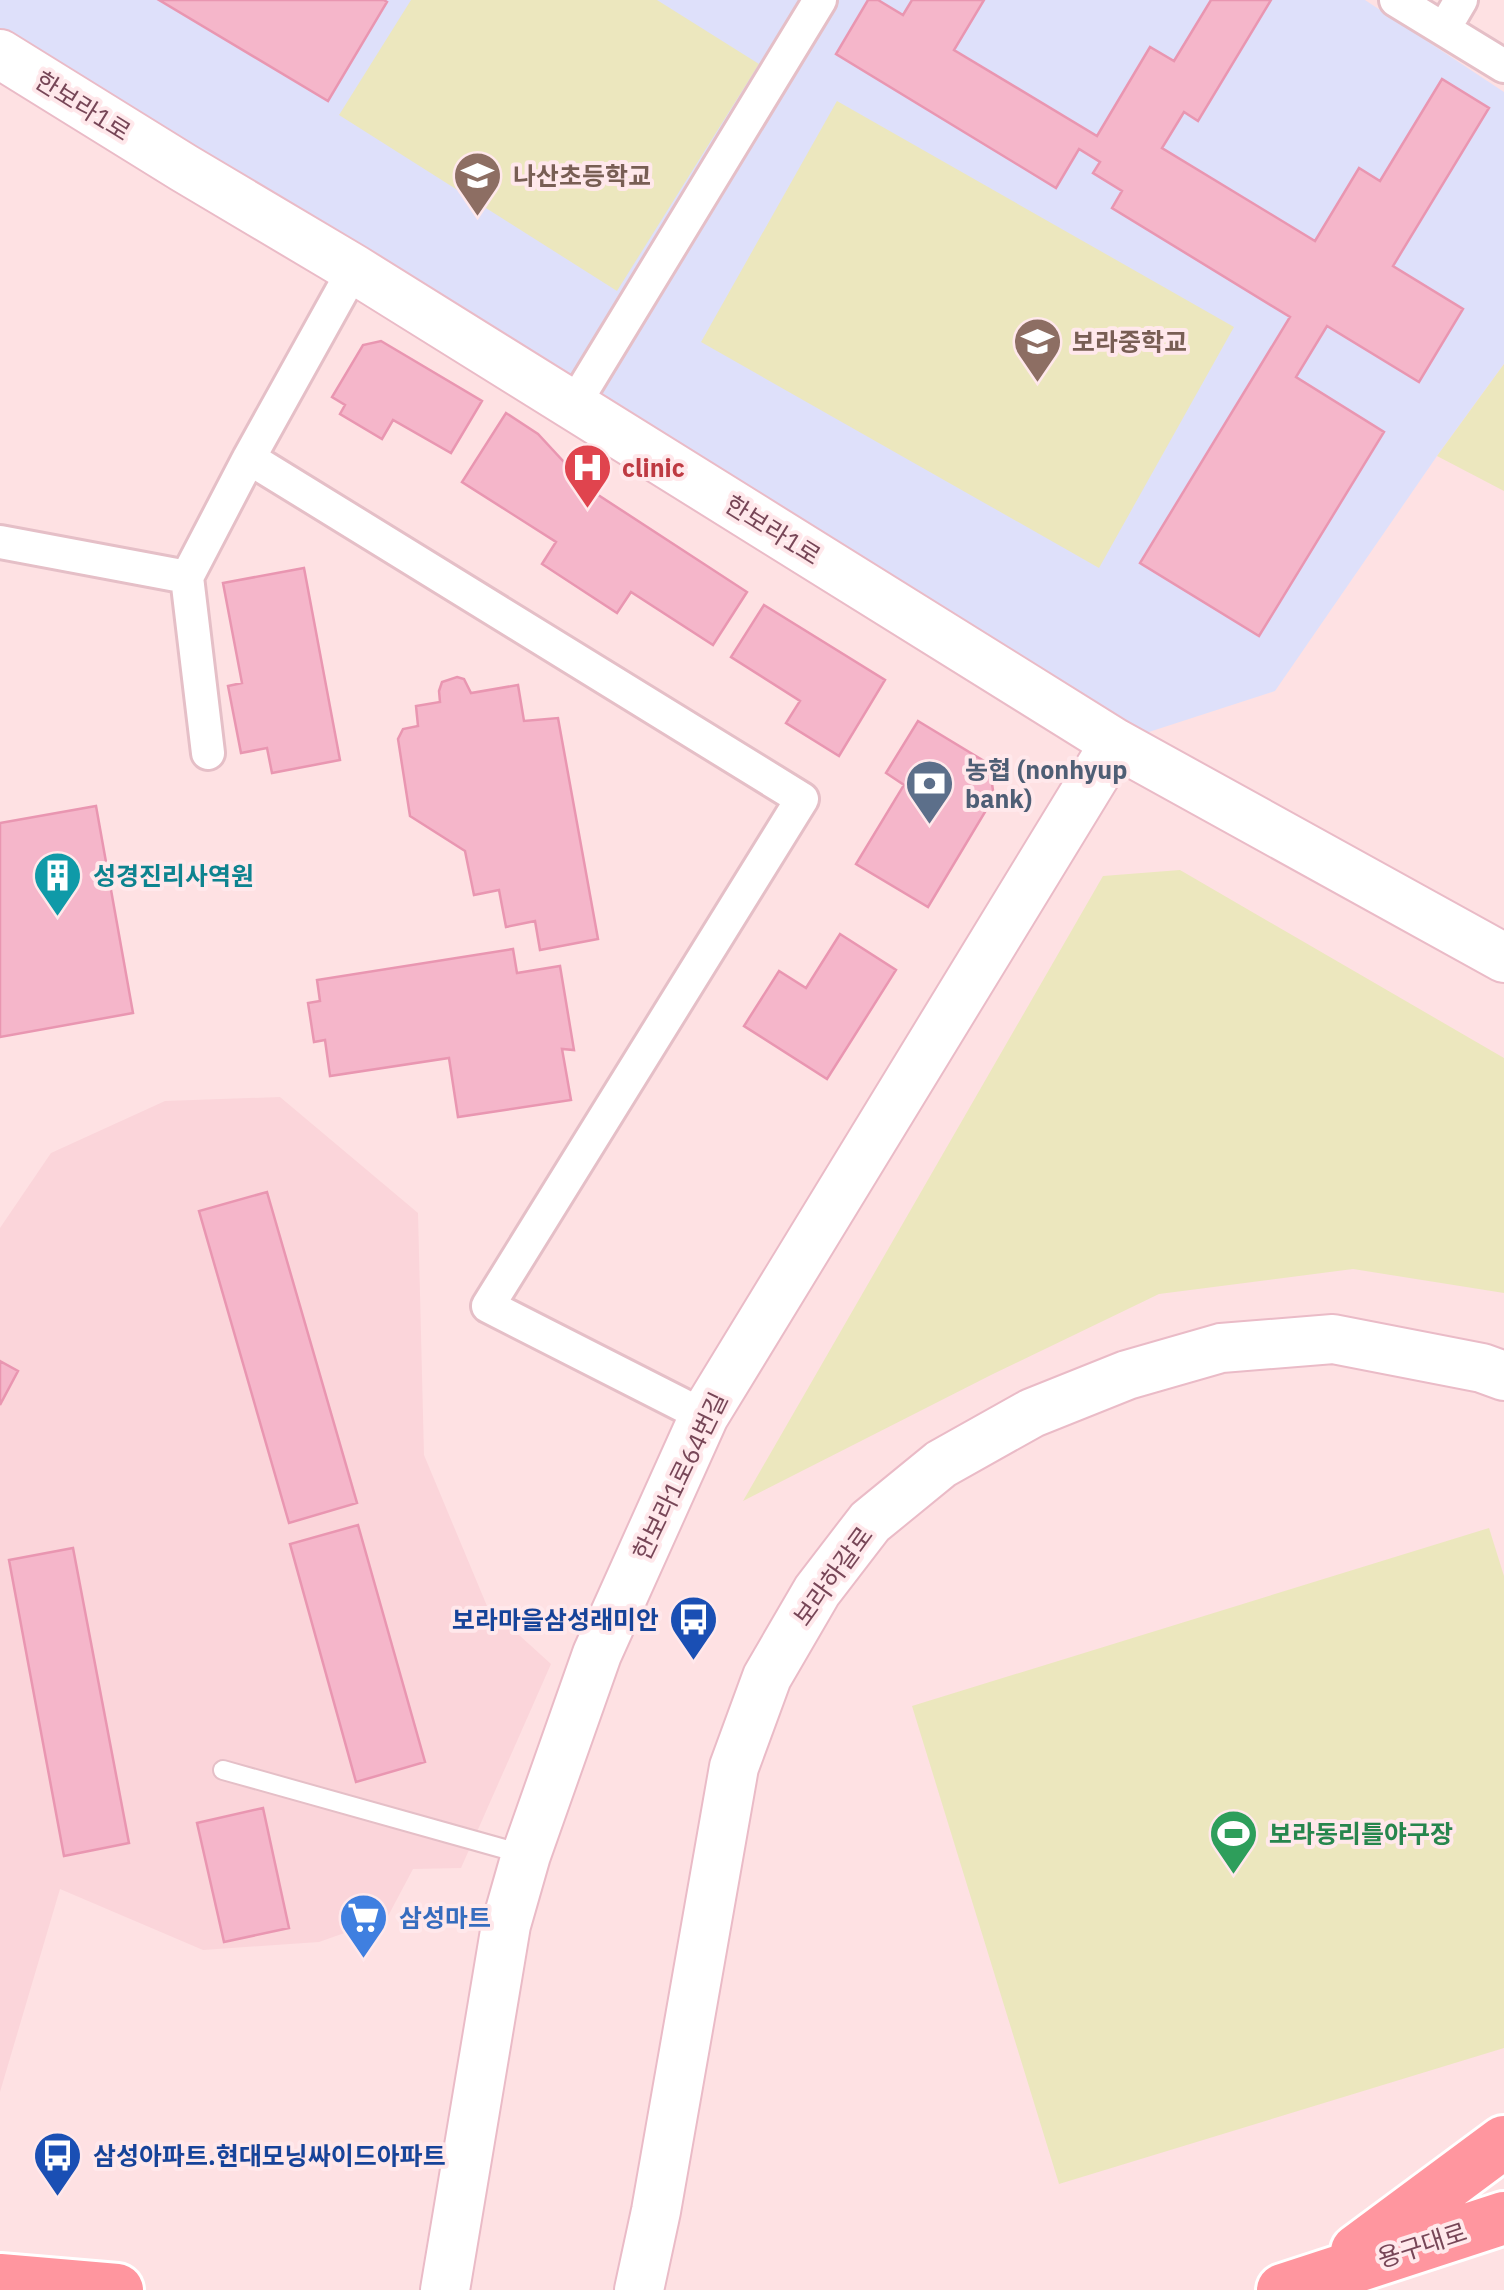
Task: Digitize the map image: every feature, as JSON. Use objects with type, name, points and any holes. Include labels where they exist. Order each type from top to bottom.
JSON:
[{"type":"main road","points":[[1301,2285],[1504,2142]]},
{"type":"main road","name":"용구대로","points":[[1301,2285],[1504,2218]]},
{"type":"main road","points":[[0,2280],[117,2290]]},
{"type":"street","points":[[573,406],[820,0]]},
{"type":"street","points":[[1396,0],[1504,66]]},
{"type":"street","points":[[1444,29],[1462,0]]},
{"type":"street","name":"한보라1로","points":[[0,54],[354,269],[1115,743],[1504,958]]},
{"type":"street","points":[[208,753],[187,577],[354,269]]},
{"type":"street","points":[[249,458],[802,799],[488,1306],[704,1416]]},
{"type":"street","points":[[0,542],[187,577]]},
{"type":"street","name":"한보라1로64번길","points":[[446,2290],[506,1926],[526,1855],[597,1654],[704,1416],[1115,743]]},
{"type":"street","name":"보라하갈로","points":[[639,2290],[734,1767],[767,1677],[817,1591],[870,1522],[941,1464],[1032,1413],[1127,1375],[1220,1348],[1333,1338],[1482,1368],[1504,1376]]},
{"type":"lane","points":[[223,1770],[526,1855]]},
{"type":"shaded area","name":"보라중학교","points":[[0,0],[1365,0],[1504,92],[1504,364],[1275,691],[1115,743],[0,54]]},
{"type":"shaded area","points":[[411,0],[657,0],[759,64],[617,291],[339,115]]},
{"type":"shaded area","points":[[837,101],[1234,327],[1099,568],[701,342]]},
{"type":"shaded area","points":[[1504,364],[1504,491],[1437,456]]},
{"type":"shaded area","points":[[1180,870],[1504,1058],[1504,1293],[1353,1269],[1159,1294],[743,1501],[1103,876]]},
{"type":"shaded area","points":[[280,1097],[418,1213],[424,1455],[487,1606],[551,1664],[461,1868],[413,1869],[387,1918],[319,1942],[203,1950],[60,1889],[0,2092],[0,1228],[51,1153],[165,1101]]},
{"type":"shaded area","name":"보라동리틀야구장","points":[[1489,1528],[1504,1576],[1504,2048],[1059,2184],[912,1706]]},
{"type":"building","points":[[159,0],[384,0],[387,2],[328,101]]},
{"type":"building","points":[[868,0],[878,0],[903,15],[912,0],[984,0],[954,50],[1097,136],[1150,47],[1174,61],[1211,0],[1271,0],[1198,121],[1184,112],[1162,148],[1315,241],[1359,168],[1380,181],[1442,79],[1489,108],[1393,266],[1463,309],[1419,382],[1327,326],[1296,377],[1384,432],[1259,636],[1140,563],[1290,317],[1112,208],[1122,191],[1093,173],[1100,162],[1079,149],[1056,188],[836,54]]},
{"type":"building","points":[[381,341],[482,401],[451,453],[393,420],[382,439],[340,414],[345,405],[332,397],[363,345]]},
{"type":"building","points":[[506,413],[538,434],[589,489],[747,592],[713,645],[631,592],[617,613],[542,564],[556,542],[462,482]]},
{"type":"building","points":[[304,568],[340,760],[272,773],[267,748],[241,753],[228,686],[242,683],[223,583]]},
{"type":"building","points":[[764,605],[885,680],[839,756],[786,723],[800,701],[731,657]]},
{"type":"building","points":[[464,679],[471,693],[518,685],[524,721],[558,718],[598,939],[540,950],[535,921],[506,927],[499,890],[474,895],[465,851],[410,816],[398,739],[403,729],[418,726],[416,706],[440,702],[442,682]]},
{"type":"building","points":[[918,721],[989,764],[994,797],[928,907],[856,864],[904,785],[886,773]]},
{"type":"building","name":"성경진리사역원","points":[[96,806],[133,1013],[0,1037],[0,823]]},
{"type":"building","points":[[840,934],[896,970],[827,1079],[744,1026],[779,971],[806,988]]},
{"type":"building","points":[[513,949],[517,973],[560,966],[574,1050],[562,1049],[571,1100],[458,1117],[449,1058],[330,1076],[325,1040],[314,1042],[308,1003],[320,1001],[317,980]]},
{"type":"building","points":[[267,1192],[357,1503],[289,1523],[199,1211]]},
{"type":"building","points":[[0,1361],[18,1371],[0,1405]]},
{"type":"building","points":[[358,1525],[425,1762],[356,1782],[290,1544]]},
{"type":"building","points":[[73,1548],[129,1843],[64,1856],[9,1560]]},
{"type":"building","points":[[263,1808],[289,1928],[224,1942],[197,1823]]},
{"type":"place","name":"나산초등학교","points":[[478,218]]},
{"type":"place","name":"보라중학교","points":[[1037,384]]},
{"type":"place","name":"clinic","points":[[587,510]]},
{"type":"place","name":"농협 (nonhyup bank)","points":[[930,826]]},
{"type":"place","name":"성경진리사역원","points":[[58,918]]},
{"type":"place","name":"보라마을삼성래미안","points":[[694,1662]]},
{"type":"place","name":"보라동리틀야구장","points":[[1234,1876]]},
{"type":"place","name":"삼성마트","points":[[364,1960]]},
{"type":"place","name":"삼성아파트.현대모닝싸이드아파트","points":[[58,2198]]}]
